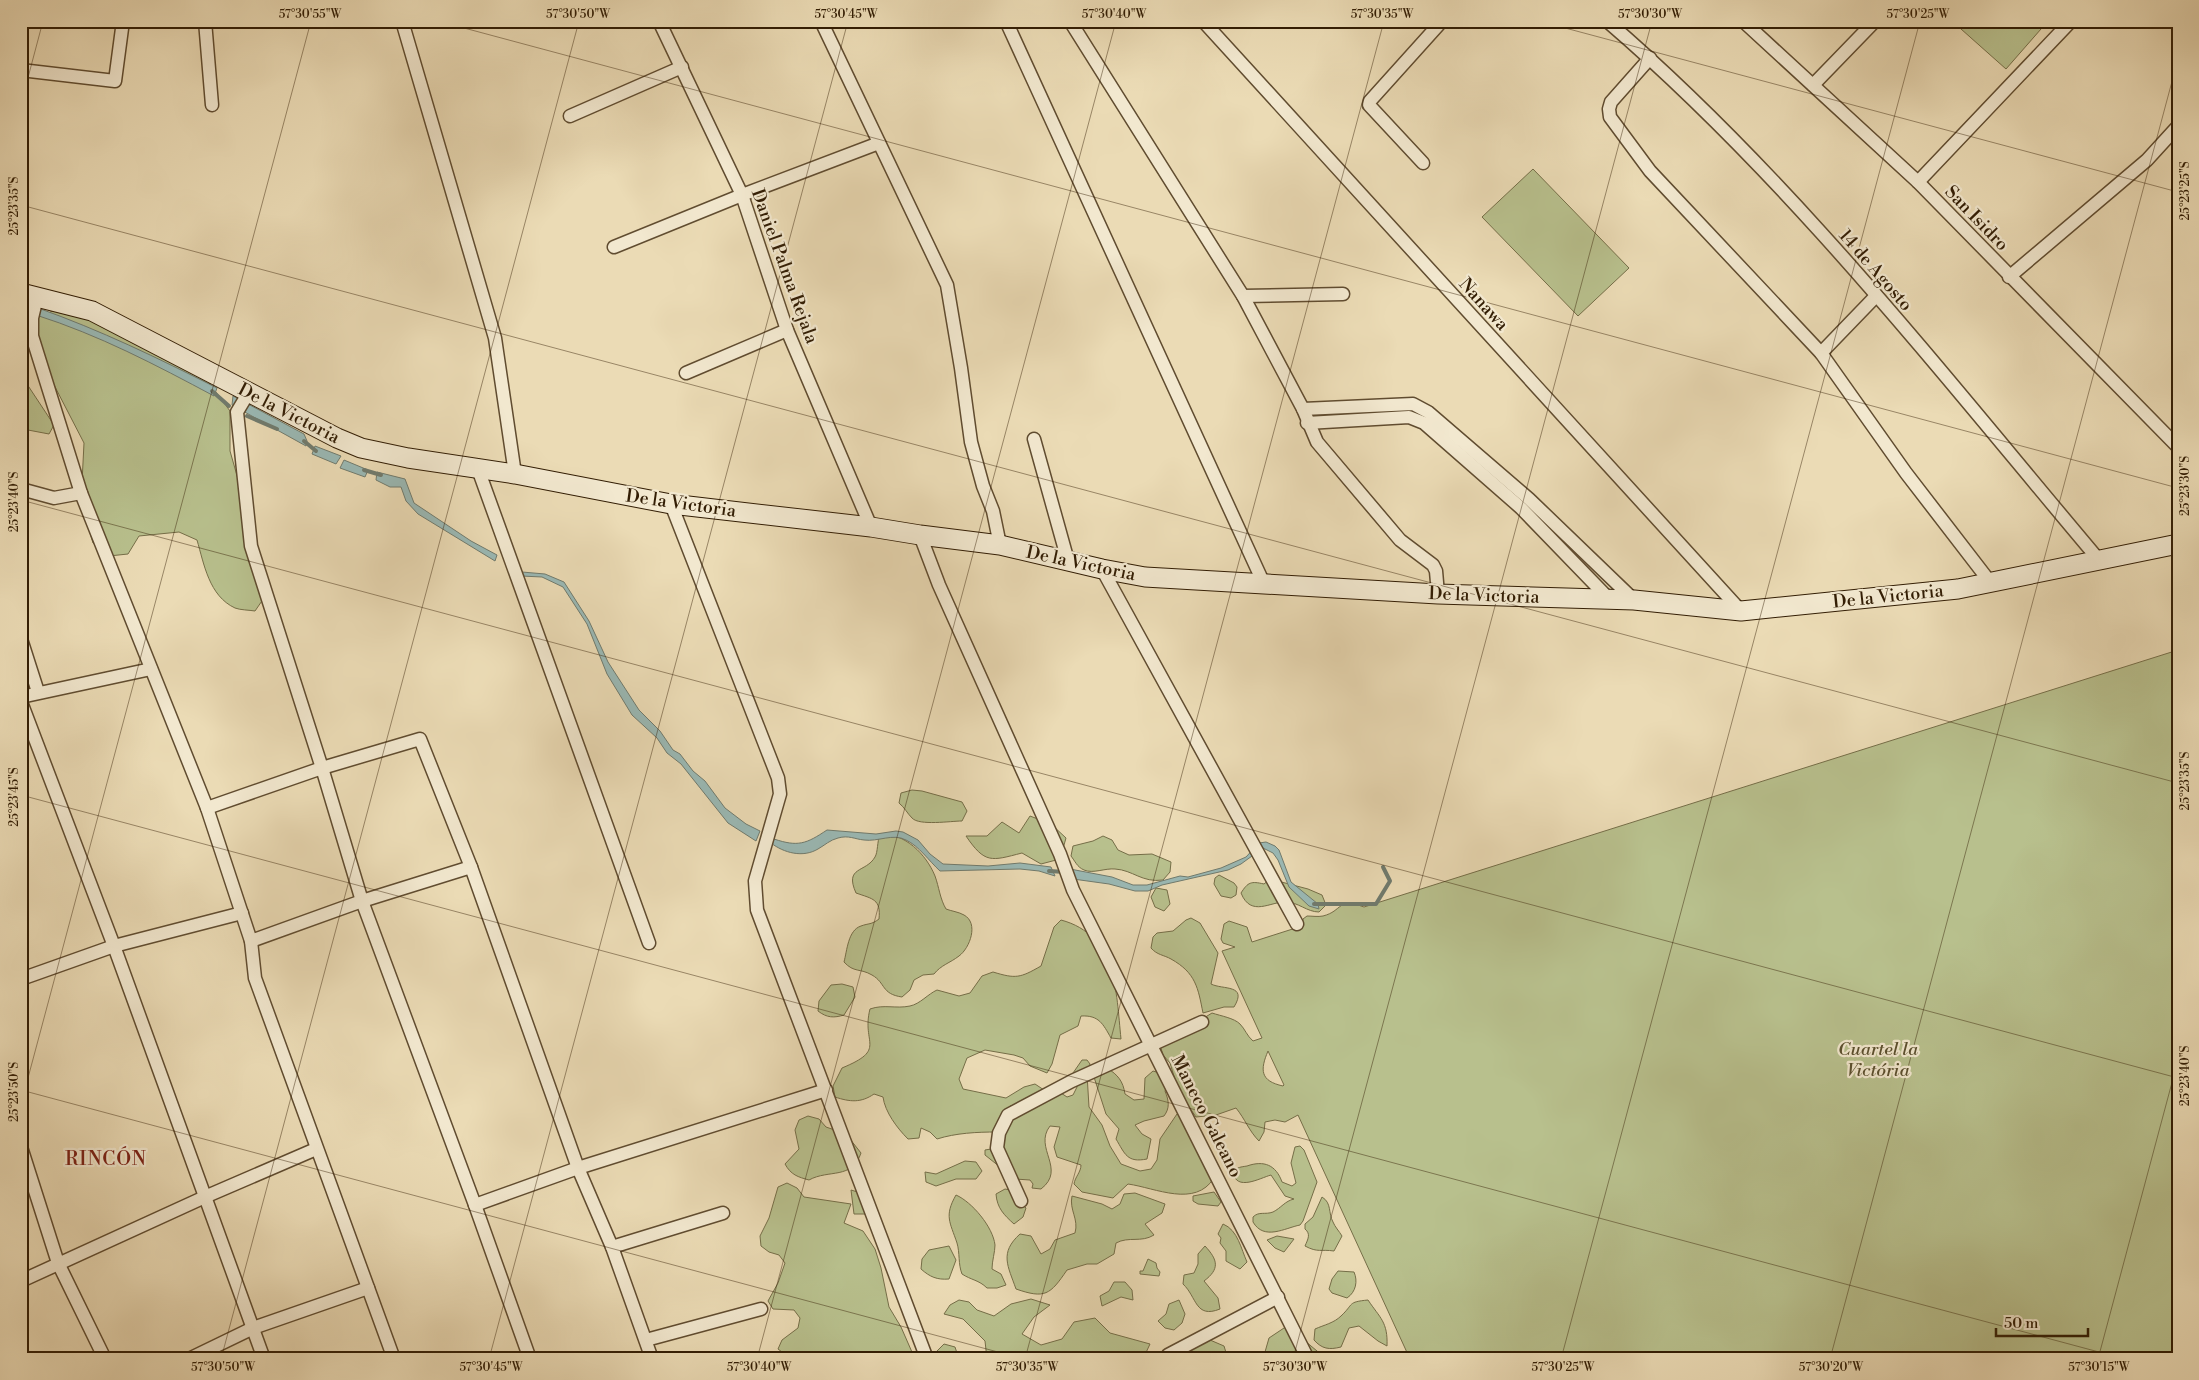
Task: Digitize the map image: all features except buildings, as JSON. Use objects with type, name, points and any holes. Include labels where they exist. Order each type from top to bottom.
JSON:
[{"type":"main road","name":"De la Victoria","points":[[29,295],[92,311],[337,438],[362,448],[408,458],[515,474],[671,504],[871,527],[1000,545],[1145,577],[1438,594],[1634,600],[1740,611],[1958,589],[2178,544]]},
{"type":"street","points":[[21,70],[115,81],[123,21]]},
{"type":"street","points":[[205,21],[212,105]]},
{"type":"street","points":[[402,21],[495,338],[515,474]]},
{"type":"street","name":"Daniel Palma Rejala","points":[[659,21],[742,195],[787,330],[871,527]]},
{"type":"street","points":[[821,21],[947,285],[971,442],[983,486],[993,511],[1000,545]]},
{"type":"street","points":[[1006,21],[1264,584]]},
{"type":"street","points":[[1070,21],[1243,296],[1303,409],[1307,423],[1317,442],[1400,540],[1433,565],[1436,571],[1438,594]]},
{"type":"street","name":"Nanawa","points":[[1202,21],[1740,611]]},
{"type":"street","points":[[1423,163],[1369,106],[1370,101],[1442,21]]},
{"type":"street","name":"14 de Agosto","points":[[1607,21],[1650,58],[1800,208],[2099,560]]},
{"type":"street","name":"San Isidro","points":[[1743,21],[1918,182],[2009,277],[2178,447]]},
{"type":"street","points":[[1813,85],[1875,21]]},
{"type":"street","points":[[1918,182],[2071,21]]},
{"type":"street","points":[[1650,58],[1611,102],[1609,109],[1610,117],[1650,170],[1821,353],[1906,473],[1990,582]]},
{"type":"street","points":[[570,116],[682,67]]},
{"type":"street","points":[[2009,277],[2147,160],[2178,126]]},
{"type":"street","points":[[614,247],[742,195],[879,143]]},
{"type":"street","points":[[1243,296],[1343,294]]},
{"type":"street","points":[[29,295],[32,336],[81,493],[207,808],[252,941],[254,978],[394,1359]]},
{"type":"street","points":[[1821,353],[1876,296]]},
{"type":"street","points":[[686,373],[787,330]]},
{"type":"street","points":[[249,392],[237,412],[251,546],[322,768],[362,901],[530,1359]]},
{"type":"street","points":[[1303,409],[1413,404],[1428,412],[1529,499],[1634,600]]},
{"type":"street","points":[[1410,417],[1413,404]]},
{"type":"street","points":[[1307,423],[1410,417],[1424,423],[1521,508],[1610,600]]},
{"type":"street","points":[[1034,439],[1068,561]]},
{"type":"street","points":[[478,469],[649,943]]},
{"type":"street","points":[[21,489],[54,498],[81,493]]},
{"type":"street","points":[[671,504],[778,778],[780,794],[770,831],[763,847],[755,881],[756,910],[927,1359]]},
{"type":"street","name":"Maneco Galeano","points":[[920,535],[939,585],[1060,854],[1073,890],[1308,1359]]},
{"type":"street","points":[[1102,569],[1297,924]]},
{"type":"street","points":[[21,639],[38,692]]},
{"type":"street","points":[[21,697],[151,669]]},
{"type":"street","points":[[21,702],[114,946],[264,1359]]},
{"type":"street","points":[[207,808],[322,768],[420,739],[471,867],[578,1168],[612,1247],[652,1359]]},
{"type":"street","points":[[252,941],[362,901],[471,867]]},
{"type":"street","points":[[21,979],[114,946],[242,913]]},
{"type":"street","points":[[1021,1201],[997,1148],[999,1132],[1008,1115],[1072,1081],[1202,1022]]},
{"type":"street","points":[[475,1205],[578,1168],[826,1090]]},
{"type":"street","points":[[21,1147],[58,1263],[105,1359]]},
{"type":"street","points":[[21,1282],[58,1263],[316,1148]]},
{"type":"street","points":[[612,1247],[722,1213]]},
{"type":"street","points":[[189,1359],[253,1328],[368,1288]]},
{"type":"street","points":[[1168,1355],[1278,1297]]},
{"type":"street","points":[[646,1340],[760,1309]]},
{"type":"green space","points":[[1952,21],[2048,21],[2006,69]]},
{"type":"green space","points":[[1533,169],[1629,268],[1578,316],[1482,217]]},
{"type":"green space","points":[[54,309],[95,319],[131,342],[204,376],[230,411],[230,451],[265,574],[266,595],[255,611],[235,608],[219,596],[213,588],[205,569],[197,540],[179,532],[139,536],[128,554],[109,556],[93,543],[81,502],[84,443],[37,352],[32,318],[47,315]]},
{"type":"green space","points":[[21,375],[54,425],[49,434],[21,427]]},
{"type":"green space","name":"Cuartel la Victória","points":[[2178,650],[2178,1359],[1410,1359],[1298,1115],[1285,1122],[1275,1120],[1265,1122],[1264,1132],[1259,1141],[1236,1108],[1216,1115],[1196,1117],[1179,1093],[1170,1063],[1163,1055],[1160,1045],[1212,1013],[1237,1022],[1253,1041],[1262,1038],[1222,951],[1235,947],[1223,943],[1221,939],[1224,924],[1229,921],[1247,927],[1252,942],[1302,926],[1303,919],[1307,916],[1323,916],[1344,904],[1349,903],[1364,907]],"holes":[[[1268,1051],[1284,1085],[1275,1084],[1266,1078],[1264,1074],[1263,1069]]]},
{"type":"green space","points":[[912,790],[962,802],[967,811],[962,821],[921,822],[912,818],[899,803],[901,793]]},
{"type":"green space","points":[[1030,816],[1051,824],[1066,838],[1060,859],[1041,864],[1022,853],[1003,858],[990,858],[978,852],[966,836],[987,836],[1002,822],[1019,833]]},
{"type":"green space","points":[[880,834],[898,837],[914,846],[931,868],[946,909],[964,915],[969,919],[972,929],[969,942],[963,952],[934,974],[923,975],[914,980],[910,990],[902,997],[895,996],[887,991],[872,975],[851,968],[844,962],[853,932],[861,926],[879,919],[879,907],[875,901],[856,893],[853,878],[854,874],[867,866],[875,857]]},
{"type":"green space","points":[[1103,836],[1112,840],[1118,850],[1129,855],[1152,854],[1171,862],[1170,872],[1163,880],[1149,880],[1121,870],[1088,871],[1082,869],[1071,856],[1073,846],[1093,841]]},
{"type":"green space","points":[[1219,875],[1234,883],[1237,887],[1236,895],[1231,898],[1221,896],[1214,884],[1215,878]]},
{"type":"green space","points":[[1270,879],[1308,889],[1322,895],[1326,905],[1319,912],[1290,902],[1256,907],[1245,901],[1241,893],[1248,885],[1253,883],[1264,884]]},
{"type":"green space","points":[[1156,888],[1167,890],[1170,904],[1164,911],[1155,907],[1151,897]]},
{"type":"green space","points":[[1191,918],[1200,923],[1218,953],[1211,984],[1236,991],[1238,1000],[1234,1007],[1224,1007],[1203,1013],[1197,989],[1191,976],[1179,964],[1151,948],[1153,937],[1157,933],[1173,931]]},
{"type":"green space","points":[[1061,920],[1079,927],[1093,938],[1103,952],[1115,984],[1121,1039],[1111,1038],[1100,1021],[1092,1017],[1081,1016],[1078,1026],[1060,1035],[1052,1064],[1047,1073],[1030,1066],[1023,1058],[1014,1055],[985,1050],[967,1058],[959,1079],[963,1089],[1006,1098],[1024,1087],[1035,1084],[1044,1090],[1031,1103],[1010,1106],[1003,1113],[997,1132],[967,1133],[937,1139],[930,1132],[921,1128],[919,1138],[908,1139],[892,1120],[883,1097],[874,1094],[865,1099],[855,1101],[835,1097],[833,1086],[842,1068],[865,1056],[869,1050],[868,1021],[870,1009],[910,1006],[937,990],[959,996],[970,993],[982,976],[993,972],[1007,976],[1018,976],[1028,973],[1041,966],[1054,927]]},
{"type":"green space","points":[[842,984],[853,987],[855,997],[844,1015],[831,1017],[818,1011],[819,1001],[831,985]]},
{"type":"green space","points":[[1082,1060],[1087,1060],[1090,1064],[1087,1074],[1089,1107],[1102,1125],[1110,1146],[1121,1164],[1140,1171],[1151,1169],[1157,1160],[1160,1139],[1177,1114],[1184,1116],[1192,1123],[1198,1154],[1207,1159],[1214,1178],[1206,1187],[1196,1192],[1174,1194],[1128,1184],[1113,1198],[1082,1192],[1074,1184],[1081,1165],[1057,1157],[1054,1147],[1060,1127],[1050,1126],[1046,1134],[1045,1142],[1051,1174],[1041,1189],[1032,1188],[1033,1184],[1030,1180],[1015,1179],[985,1155],[985,1150],[991,1149],[1000,1137],[1004,1121],[1028,1109],[1039,1106],[1055,1094],[1061,1093],[1067,1097],[1073,1095],[1077,1087],[1077,1081],[1073,1078],[1073,1073]]},
{"type":"green space","points":[[1107,1068],[1119,1079],[1125,1094],[1134,1100],[1144,1099],[1145,1078],[1153,1071],[1163,1074],[1169,1082],[1165,1091],[1168,1107],[1164,1116],[1135,1125],[1142,1134],[1151,1139],[1147,1159],[1135,1160],[1127,1156],[1116,1139],[1119,1129],[1106,1114],[1093,1074]]},
{"type":"green space","points":[[808,1116],[819,1119],[826,1127],[846,1134],[861,1153],[852,1167],[846,1171],[809,1180],[798,1177],[790,1171],[785,1164],[799,1149],[795,1130],[799,1120]]},
{"type":"green space","points":[[1300,1146],[1304,1150],[1317,1182],[1303,1221],[1300,1225],[1275,1232],[1263,1231],[1253,1222],[1253,1217],[1258,1214],[1273,1212],[1294,1199],[1285,1196],[1271,1175],[1243,1183],[1235,1178],[1233,1172],[1241,1167],[1253,1164],[1269,1165],[1276,1171],[1282,1182],[1292,1186],[1296,1183],[1291,1163],[1295,1147]]},
{"type":"green space","points":[[965,1161],[976,1162],[982,1171],[976,1179],[956,1179],[936,1186],[926,1182],[925,1172],[936,1174]]},
{"type":"green space","points":[[787,1183],[797,1188],[804,1197],[851,1204],[844,1223],[863,1231],[875,1249],[889,1307],[901,1327],[915,1359],[799,1359],[796,1352],[786,1355],[778,1349],[782,1340],[798,1328],[800,1318],[794,1310],[773,1309],[768,1301],[778,1283],[785,1263],[779,1255],[769,1252],[761,1246],[760,1236],[769,1218],[778,1187]]},
{"type":"green space","points":[[1005,1189],[1016,1191],[1019,1201],[1026,1208],[1023,1217],[1014,1224],[1002,1211],[998,1203],[996,1194]]},
{"type":"green space","points":[[851,1190],[861,1193],[866,1214],[854,1214]]},
{"type":"green space","points":[[1214,1192],[1221,1202],[1218,1206],[1198,1204],[1193,1201],[1193,1196]]},
{"type":"green space","points":[[1135,1193],[1165,1204],[1162,1213],[1145,1224],[1154,1235],[1144,1239],[1126,1240],[1116,1243],[1114,1254],[1097,1264],[1087,1264],[1067,1270],[1056,1285],[1046,1293],[1034,1294],[1016,1289],[1008,1266],[1007,1254],[1009,1247],[1020,1234],[1031,1236],[1041,1254],[1050,1249],[1055,1240],[1075,1233],[1076,1223],[1071,1201],[1072,1196],[1102,1204],[1112,1209],[1120,1204],[1124,1194]]},
{"type":"green space","points":[[956,1195],[969,1203],[986,1223],[995,1245],[992,1269],[1001,1274],[1006,1285],[997,1288],[987,1288],[962,1274],[958,1247],[949,1219],[950,1208]]},
{"type":"green space","points":[[1322,1197],[1329,1205],[1332,1219],[1342,1236],[1334,1251],[1316,1250],[1305,1246],[1308,1235],[1305,1224],[1313,1217]]},
{"type":"green space","points":[[1223,1224],[1236,1235],[1241,1246],[1247,1262],[1240,1269],[1226,1261],[1226,1251],[1220,1243],[1221,1238],[1218,1234]]},
{"type":"green space","points":[[1277,1236],[1294,1239],[1284,1252],[1275,1248],[1267,1240]]},
{"type":"green space","points":[[949,1246],[956,1260],[949,1279],[934,1277],[921,1269],[922,1259],[929,1250]]},
{"type":"green space","points":[[1205,1246],[1215,1260],[1213,1272],[1204,1281],[1218,1298],[1220,1309],[1212,1311],[1201,1309],[1183,1284],[1184,1275],[1194,1273],[1198,1264],[1198,1254]]},
{"type":"green space","points":[[1148,1259],[1156,1263],[1160,1272],[1159,1276],[1140,1274]]},
{"type":"green space","points":[[1338,1271],[1354,1272],[1355,1275],[1356,1283],[1354,1290],[1347,1298],[1332,1293],[1329,1289],[1332,1279]]},
{"type":"green space","points":[[1114,1282],[1125,1282],[1132,1290],[1133,1300],[1121,1297],[1102,1306],[1100,1296],[1109,1291]]},
{"type":"green space","points":[[1031,1299],[1050,1305],[1034,1317],[1022,1334],[1041,1345],[1062,1339],[1074,1322],[1095,1318],[1110,1333],[1150,1344],[1143,1359],[987,1359],[985,1341],[963,1319],[944,1314],[950,1305],[959,1300],[969,1302],[977,1310],[994,1316],[1011,1304]]},
{"type":"green space","points":[[1179,1300],[1185,1314],[1182,1323],[1174,1330],[1165,1328],[1158,1321],[1166,1314],[1169,1304]]},
{"type":"green space","points":[[1368,1300],[1385,1326],[1387,1346],[1359,1326],[1349,1328],[1341,1347],[1326,1348],[1314,1340],[1315,1329],[1338,1318],[1352,1304]]},
{"type":"green space","points":[[1287,1326],[1323,1356],[1322,1359],[1263,1359],[1269,1338]]},
{"type":"green space","points":[[1203,1337],[1224,1346],[1228,1359],[1171,1359]]},
{"type":"green space","points":[[944,1344],[955,1347],[959,1359],[934,1359],[933,1355]]},
{"type":"water","points":[[38,308],[151,355],[217,388],[214,396],[105,341],[36,315]]},
{"type":"water","points":[[233,396],[304,434],[307,441],[306,446],[232,405]]},
{"type":"water","points":[[315,446],[341,456],[336,464],[312,454]]},
{"type":"water","points":[[344,460],[368,470],[365,477],[340,468]]},
{"type":"water","points":[[377,472],[405,479],[414,503],[471,541],[497,555],[495,561],[418,514],[406,501],[401,487],[390,487],[376,480]]},
{"type":"water","points":[[522,572],[545,574],[564,582],[589,621],[608,662],[639,710],[660,731],[673,750],[680,754],[693,771],[705,781],[725,808],[746,824],[760,831],[756,841],[728,823],[681,764],[667,753],[657,738],[632,715],[607,674],[587,624],[563,587],[542,577],[521,576]]},
{"type":"water","points":[[827,830],[876,834],[896,831],[903,832],[918,840],[930,854],[943,864],[988,866],[1020,863],[1051,867],[1055,876],[1039,871],[1020,869],[940,871],[915,846],[906,840],[896,837],[860,840],[842,837],[832,840],[812,852],[800,854],[788,852],[771,843],[774,839],[789,843],[802,843]]},
{"type":"water","points":[[1266,842],[1279,850],[1291,882],[1318,904],[1319,909],[1309,906],[1289,887],[1278,860],[1273,853],[1263,848],[1241,864],[1228,870],[1162,885],[1148,891],[1135,891],[1109,884],[1073,879],[1070,869],[1112,877],[1133,885],[1147,885],[1221,868],[1246,857],[1259,843]]},
{"type":"waterway","points":[[212,391],[229,406]]},
{"type":"waterway","points":[[247,416],[277,429]]},
{"type":"waterway","points":[[304,441],[316,451]]},
{"type":"waterway","points":[[364,470],[381,475]]},
{"type":"waterway","points":[[1314,904],[1376,904],[1390,881],[1383,867]]},
{"type":"waterway","points":[[1049,871],[1065,872]]},
{"type":"district","name":"RINCÓN","points":[[106,1158]]}]
